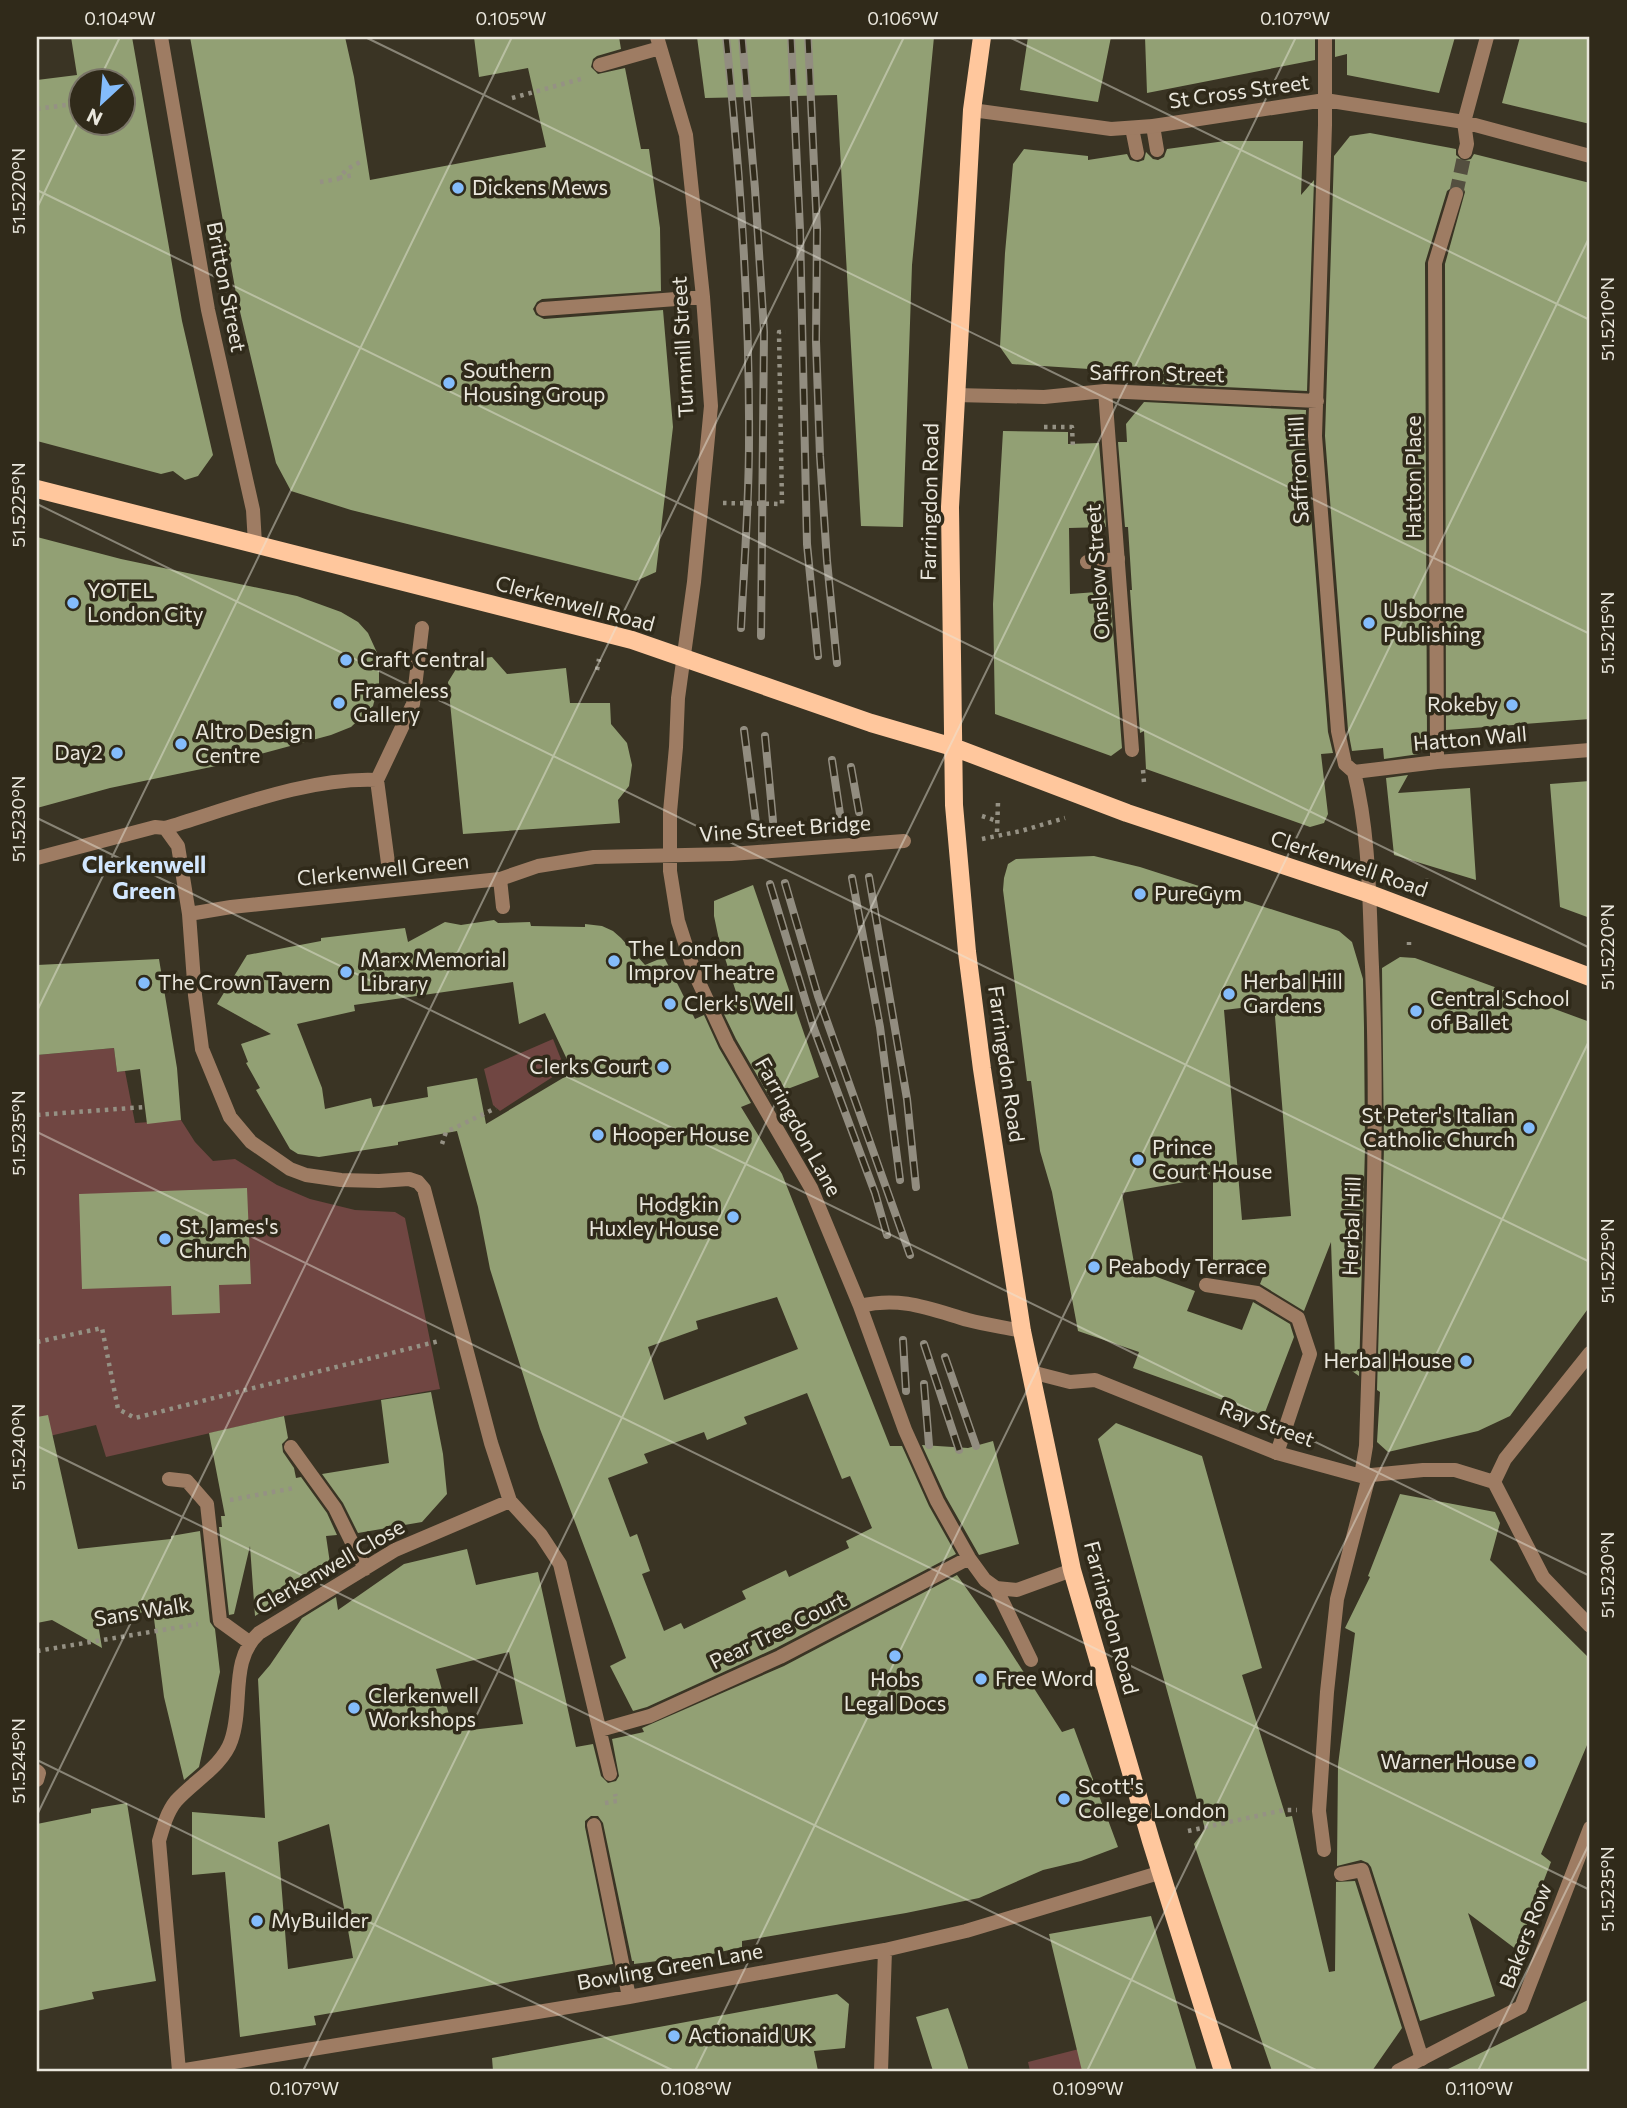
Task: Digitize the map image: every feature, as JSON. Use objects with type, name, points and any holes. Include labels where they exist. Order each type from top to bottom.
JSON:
[{"type":"main road","name":"Farringdon Road","points":[[982,37],[972,110],[950,507],[954,806],[967,952],[1022,1331],[1073,1570],[1223,2071]]},
{"type":"main road","name":"Clerkenwell Road","points":[[37,489],[606,633],[953,747],[1127,813],[1370,894],[1590,977]]},
{"type":"street","name":"Britton Street","points":[[161,37],[208,310],[253,510],[255,544]]},
{"type":"street","name":"Saffron Hill","points":[[1325,37],[1315,436],[1338,731],[1345,764],[1354,772],[1368,849],[1370,894]]},
{"type":"street","points":[[1465,152],[1467,144],[1464,122],[1487,37]]},
{"type":"street","points":[[600,65],[659,42]]},
{"type":"street","name":"Turnmill Street","points":[[659,42],[686,135],[703,297],[711,407],[684,659]]},
{"type":"street","name":"St Cross Street","points":[[972,110],[1100,128],[1132,128],[1325,100],[1464,122],[1590,156]]},
{"type":"street","points":[[1153,126],[1157,150]]},
{"type":"street","points":[[1132,128],[1137,153]]},
{"type":"street","name":"Hatton Place","points":[[1437,762],[1435,263],[1456,194]]},
{"type":"street","points":[[543,309],[703,297]]},
{"type":"street","name":"Saffron Street","points":[[955,395],[1044,397],[1105,391],[1317,401]]},
{"type":"street","name":"Onslow Street","points":[[1105,391],[1132,750]]},
{"type":"street","points":[[1087,562],[1118,559]]},
{"type":"street","points":[[37,858],[155,827],[165,828],[313,785],[356,779],[377,780],[413,704],[422,628]]},
{"type":"street","name":"Farringdon Lane","points":[[684,659],[678,698],[670,812],[670,857],[678,921],[695,974],[727,1042],[811,1188],[860,1306],[905,1430],[937,1501],[969,1558],[985,1580],[996,1588],[1031,1660]]},
{"type":"street","name":"Hatton Wall","points":[[1354,772],[1437,762],[1590,750]]},
{"type":"street","name":"Clerkenwell Green","points":[[377,780],[388,863]]},
{"type":"street","points":[[165,828],[178,846],[190,914],[195,995],[202,1049],[230,1117],[251,1142],[282,1165],[306,1175],[341,1180],[409,1179],[418,1182],[424,1189],[491,1443],[510,1501],[541,1535],[560,1564],[610,1774]]},
{"type":"street","name":"Vine Street Bridge","points":[[670,857],[904,841]]},
{"type":"street","name":"Clerkenwell Green","points":[[190,914],[244,905],[500,879],[538,866],[594,858],[670,857]]},
{"type":"street","points":[[500,879],[503,907]]},
{"type":"street","name":"Herbal Hill","points":[[1324,1850],[1319,1811],[1337,1599],[1365,1476],[1376,1141],[1370,894]]},
{"type":"street","points":[[1206,1285],[1257,1293],[1298,1318],[1310,1353],[1277,1453]]},
{"type":"street","points":[[860,1306],[881,1302],[919,1304],[966,1320],[1022,1331]]},
{"type":"street","points":[[1590,1353],[1505,1459],[1494,1482],[1544,1577],[1590,1626]]},
{"type":"street","name":"Ray Street","points":[[1031,1372],[1070,1382],[1095,1380],[1277,1453],[1365,1476],[1455,1469],[1494,1482]]},
{"type":"street","points":[[291,1447],[335,1508],[365,1569]]},
{"type":"street","points":[[169,1479],[187,1481],[207,1504],[220,1621]]},
{"type":"street","name":"Clerkenwell Close","points":[[179,2071],[159,1841],[175,1802],[222,1756],[231,1741],[242,1656],[249,1642],[259,1633],[395,1550],[510,1501]]},
{"type":"street","name":"Pear Tree Court","points":[[600,1730],[650,1716],[780,1657],[969,1558]]},
{"type":"street","points":[[996,1588],[1017,1590],[1073,1570]]},
{"type":"street","name":"Sans Walk","points":[[220,1621],[249,1642]]},
{"type":"street","points":[[37,1771],[37,1780]]},
{"type":"street","points":[[594,1825],[629,1997]]},
{"type":"street","name":"Bakers Row","points":[[1398,2071],[1521,2007],[1587,1846],[1590,1828]]},
{"type":"street","points":[[1342,1874],[1362,1870],[1422,2059]]},
{"type":"street","name":"Bowling Green Lane","points":[[179,2071],[629,1997],[885,1950],[966,1931],[1162,1872]]},
{"type":"street","points":[[881,2071],[885,1950]]},
{"type":"path","points":[[512,98],[551,85]]},
{"type":"path","points":[[37,109],[66,105]]},
{"type":"path","points":[[338,179],[347,169],[364,160]]},
{"type":"path","points":[[320,183],[353,175]]},
{"type":"path","points":[[727,503],[782,504],[779,332],[786,332]]},
{"type":"path","points":[[1045,427],[1072,427],[1073,448]]},
{"type":"path","points":[[597,670],[599,659]]},
{"type":"path","points":[[957,843],[1021,831],[1060,820],[1071,816],[1090,799]]},
{"type":"path","points":[[997,832],[998,802]]},
{"type":"path","points":[[979,815],[997,821]]},
{"type":"path","points":[[37,1115],[144,1107]]},
{"type":"path","points":[[442,1144],[446,1132],[496,1108]]},
{"type":"path","points":[[37,1342],[102,1328],[118,1409],[135,1418],[438,1341]]},
{"type":"path","points":[[207,1504],[318,1483]]},
{"type":"path","name":"Sans Walk","points":[[37,1651],[220,1621]]},
{"type":"path","points":[[594,1825],[592,1806],[617,1801],[610,1774]]},
{"type":"path","points":[[1188,1831],[1284,1810],[1319,1811]]},
{"type":"shaded area","points":[[553,1039],[565,1069],[500,1111],[493,1105],[484,1069]]},
{"type":"shaded area","points":[[114,1048],[117,1072],[125,1071],[135,1123],[181,1120],[195,1142],[213,1161],[235,1159],[277,1185],[310,1199],[355,1210],[395,1212],[405,1218],[440,1389],[284,1416],[106,1457],[96,1425],[37,1439],[37,1055]]},
{"type":"shaded area","points":[[1079,2049],[1085,2071],[1030,2071],[1028,2062]]},
{"type":"building","points":[[71,37],[132,37],[182,321],[213,455],[198,476],[185,480],[173,471],[161,474],[37,441],[37,80],[66,76],[66,136],[136,136],[136,66],[76,66]]},
{"type":"building","points":[[190,37],[345,37],[370,180],[546,147],[528,68],[479,77],[474,37],[619,37],[621,49],[597,56],[591,67],[598,74],[625,68],[641,149],[649,149],[660,228],[661,291],[542,299],[533,309],[536,315],[544,319],[663,310],[673,427],[656,572],[636,581],[351,510],[291,491],[276,463],[237,299]]},
{"type":"building","points":[[697,37],[934,37],[912,265],[903,527],[861,526],[837,95],[705,98]]},
{"type":"building","points":[[1028,37],[1111,37],[1098,102],[1020,90]]},
{"type":"building","points":[[1145,37],[1315,37],[1315,60],[1147,93]]},
{"type":"building","points":[[1335,37],[1455,37],[1439,93],[1347,75],[1347,54],[1335,57]]},
{"type":"building","points":[[1520,37],[1590,37],[1590,124],[1502,103]]},
{"type":"building","points":[[1370,133],[1456,149],[1456,155],[1463,161],[1471,159],[1474,154],[1590,183],[1590,719],[1446,730],[1445,264],[1465,192],[1463,187],[1455,185],[1447,191],[1425,263],[1427,739],[1419,754],[1384,759],[1383,748],[1352,751],[1348,730],[1325,436],[1334,156],[1350,136]]},
{"type":"building","points":[[1225,141],[1303,141],[1301,195],[1314,180],[1307,391],[1159,384],[1166,374],[1012,364],[1000,347],[1005,253],[1013,164],[1024,149],[1088,156],[1088,160],[1127,154],[1130,160],[1138,162],[1144,160],[1146,152],[1158,160],[1164,157],[1167,149]]},
{"type":"building","points":[[1144,402],[1306,410],[1305,437],[1328,732],[1333,753],[1321,754],[1328,814],[1324,823],[1310,827],[1146,769],[1144,731],[1140,733],[1128,527],[1125,527],[1118,442],[1127,442],[1126,424]]},
{"type":"building","points":[[1003,431],[1068,432],[1068,444],[1099,443],[1106,527],[1069,528],[1070,594],[1110,591],[1122,748],[1111,756],[995,714],[993,604]]},
{"type":"building","points":[[37,537],[121,559],[297,596],[341,612],[358,622],[368,633],[379,657],[379,683],[373,706],[351,727],[331,735],[216,766],[110,788],[37,808]]},
{"type":"building","points":[[492,657],[507,674],[566,668],[570,703],[610,703],[611,724],[627,743],[632,765],[629,786],[618,800],[620,823],[463,834],[448,682],[461,661]]},
{"type":"building","points":[[1408,775],[1398,793],[1470,788],[1476,880],[1394,855],[1386,778]]},
{"type":"building","points":[[1590,781],[1590,918],[1560,907],[1550,784]]},
{"type":"building","points":[[1094,856],[1140,867],[1339,931],[1352,942],[1363,979],[1364,1027],[1365,1147],[1359,1376],[1335,1359],[1331,1242],[1304,1311],[1260,1284],[1264,1274],[1213,1269],[1213,1177],[1122,1193],[1135,1269],[1195,1291],[1187,1311],[1242,1330],[1253,1302],[1290,1324],[1294,1337],[1264,1415],[1133,1368],[1139,1352],[1078,1331],[1052,1192],[1040,1151],[1031,1081],[1027,1081],[1003,890],[1008,864],[1016,859]],"holes":[[[1274,1004],[1291,1216],[1242,1220],[1224,1010]]]},
{"type":"building","points":[[753,885],[819,1077],[769,1096],[721,1008],[739,1001],[714,916],[714,901]]},
{"type":"building","points":[[494,920],[498,923],[530,922],[531,926],[602,926],[621,938],[645,965],[664,957],[695,1019],[704,1015],[719,1048],[751,1103],[741,1107],[782,1174],[890,1446],[902,1446],[929,1506],[956,1554],[776,1648],[633,1711],[610,1666],[626,1658],[540,1429],[490,1269],[478,1207],[457,1131],[398,1142],[398,1145],[319,1157],[298,1154],[290,1149],[256,1090],[260,1088],[246,1063],[248,1062],[241,1044],[271,1034],[217,1004],[247,955],[321,941],[321,938],[405,928],[408,942],[445,922],[461,925]],"holes":[[[513,982],[519,1024],[545,1013],[573,1072],[486,1124],[477,1078],[427,1087],[428,1097],[373,1107],[371,1098],[325,1109],[322,1088],[297,1024],[355,1011],[354,1005]],[[777,1297],[798,1349],[664,1400],[648,1347],[698,1329],[696,1321]],[[807,1393],[842,1479],[850,1476],[872,1528],[846,1541],[849,1548],[789,1577],[786,1570],[742,1591],[746,1599],[684,1629],[681,1623],[664,1631],[642,1574],[650,1571],[637,1534],[630,1537],[608,1478],[648,1463],[644,1454],[704,1432],[707,1440],[747,1424],[744,1417]]]},
{"type":"building","points":[[1400,957],[1415,958],[1590,1022],[1590,1306],[1510,1416],[1478,1431],[1388,1452],[1377,1442],[1384,1147],[1382,968]]},
{"type":"building","points":[[159,959],[177,1068],[181,1120],[147,1124],[140,1069],[117,1072],[114,1048],[37,1055],[37,965]]},
{"type":"building","name":"St. James's Church","points":[[247,1188],[251,1284],[219,1285],[220,1313],[172,1315],[171,1286],[82,1289],[79,1194]]},
{"type":"building","points":[[431,1392],[443,1454],[447,1494],[422,1522],[358,1533],[343,1503],[322,1474],[389,1463],[381,1400]]},
{"type":"building","points":[[48,1415],[78,1549],[171,1539],[171,1536],[200,1531],[210,1622],[215,1629],[220,1672],[199,1767],[184,1780],[164,1697],[153,1611],[97,1618],[102,1648],[52,1620],[37,1623],[37,1417]]},
{"type":"building","points":[[284,1416],[288,1438],[282,1444],[283,1452],[294,1468],[296,1478],[301,1477],[327,1513],[337,1535],[326,1536],[331,1570],[255,1616],[250,1546],[234,1614],[229,1615],[219,1527],[222,1527],[221,1516],[225,1516],[209,1433]]},
{"type":"building","points":[[1116,1423],[1202,1456],[1262,1668],[1242,1675],[1286,1817],[1292,1816],[1329,1972],[1335,1971],[1336,1882],[1355,1881],[1402,2028],[1372,2071],[1272,2071],[1194,1844],[1205,1829],[1098,1439]]},
{"type":"building","points":[[993,1441],[1019,1544],[979,1555],[946,1497],[922,1445],[968,1448]]},
{"type":"building","points":[[1400,1494],[1495,1512],[1500,1523],[1490,1560],[1590,1659],[1590,1738],[1541,1854],[1551,1862],[1517,1950],[1468,1913],[1495,1996],[1420,2021],[1371,1867],[1361,1860],[1337,1866],[1338,1765],[1355,1633],[1345,1628],[1370,1577],[1368,1576]]},
{"type":"building","points":[[467,1549],[476,1585],[538,1572],[576,1747],[593,1744],[601,1776],[608,1783],[616,1781],[619,1776],[612,1739],[644,1732],[642,1728],[784,1666],[957,1575],[1003,1640],[1062,1732],[1074,1728],[1118,1847],[1081,1861],[1043,1870],[979,1898],[742,1941],[742,1947],[712,1954],[634,1964],[603,1823],[598,1816],[591,1816],[585,1821],[585,1827],[613,1964],[314,2016],[316,2025],[240,2037],[225,1872],[192,1875],[192,1812],[265,1818],[258,1679],[302,1618],[336,1597],[338,1610],[404,1564]],"holes":[[[509,1652],[523,1724],[454,1732],[436,1669]],[[329,1824],[353,1958],[288,1969],[278,1842]]]},
{"type":"building","points":[[127,1803],[156,1981],[92,1992],[94,1999],[37,2011],[37,1824],[91,1813],[91,1809]]},
{"type":"building","points":[[1151,1916],[1197,2071],[1082,2071],[1049,1934]]},
{"type":"building","points":[[837,1994],[849,2004],[845,2048],[814,2051],[818,2071],[493,2071],[492,2058]]},
{"type":"building","points":[[1590,1999],[1590,2071],[1444,2071],[1497,2045]]},
{"type":"building","points":[[948,2008],[969,2071],[933,2071],[916,2017]]},
{"type":"tunnel","points":[[1456,194],[1465,152]]},
{"type":"railway","points":[[726,37],[740,188],[748,340],[749,465],[741,628]]},
{"type":"railway","points":[[742,37],[764,332],[761,636]]},
{"type":"railway","points":[[791,37],[800,230],[807,544],[818,656]]},
{"type":"railway","points":[[808,37],[817,229],[816,341],[820,456],[837,663]]},
{"type":"railway","points":[[744,730],[756,823]]},
{"type":"railway","points":[[765,736],[773,821]]},
{"type":"railway","points":[[832,760],[840,814]]},
{"type":"railway","points":[[851,767],[859,812]]},
{"type":"railway","points":[[869,877],[907,1099],[916,1187]]},
{"type":"railway","points":[[852,878],[880,1027],[900,1180]]},
{"type":"railway","points":[[785,883],[818,996],[910,1255]]},
{"type":"railway","points":[[770,884],[814,1029],[875,1193],[887,1235]]},
{"type":"railway","points":[[903,1340],[906,1391]]},
{"type":"railway","points":[[924,1344],[959,1450]]},
{"type":"railway","points":[[945,1357],[976,1446]]},
{"type":"railway","points":[[924,1384],[929,1445]]},
{"type":"place","name":"Dickens Mews","points":[[458,188]]},
{"type":"place","name":"Southern Housing Group","points":[[449,383]]},
{"type":"place","name":"YOTEL London City","points":[[73,603]]},
{"type":"place","name":"Usborne Publishing","points":[[1369,623]]},
{"type":"place","name":"Craft Central","points":[[346,660]]},
{"type":"place","name":"Frameless Gallery","points":[[339,703]]},
{"type":"place","name":"Rokeby","points":[[1512,705]]},
{"type":"place","name":"Altro Design Centre","points":[[181,744]]},
{"type":"place","name":"Day2","points":[[117,753]]},
{"type":"place","name":"PureGym","points":[[1140,894]]},
{"type":"place","name":"The London Improv Theatre","points":[[614,961]]},
{"type":"place","name":"Marx Memorial Library","points":[[346,972]]},
{"type":"place","name":"The Crown Tavern","points":[[144,983]]},
{"type":"place","name":"Herbal Hill Gardens","points":[[1229,994]]},
{"type":"place","name":"Clerk's Well","points":[[670,1004]]},
{"type":"place","name":"Central School of Ballet","points":[[1416,1011]]},
{"type":"place","name":"Clerks Court","points":[[663,1067]]},
{"type":"place","name":"St Peter's Italian Catholic Church","points":[[1529,1128]]},
{"type":"place","name":"Hooper House","points":[[598,1135]]},
{"type":"place","name":"Prince Court House","points":[[1138,1160]]},
{"type":"place","name":"Hodgkin Huxley House","points":[[733,1217]]},
{"type":"place","name":"St. James's Church","points":[[165,1239]]},
{"type":"place","name":"Peabody Terrace","points":[[1094,1267]]},
{"type":"place","name":"Herbal House","points":[[1466,1361]]},
{"type":"place","name":"Hobs Legal Docs","points":[[895,1656]]},
{"type":"place","name":"Free Word","points":[[981,1679]]},
{"type":"place","name":"Clerkenwell Workshops","points":[[354,1708]]},
{"type":"place","name":"Warner House","points":[[1530,1762]]},
{"type":"place","name":"Scott's College London","points":[[1064,1799]]},
{"type":"place","name":"MyBuilder","points":[[257,1921]]},
{"type":"place","name":"Actionaid UK","points":[[674,2036]]},
{"type":"district","name":"Clerkenwell Green","points":[[144,878]]}]
